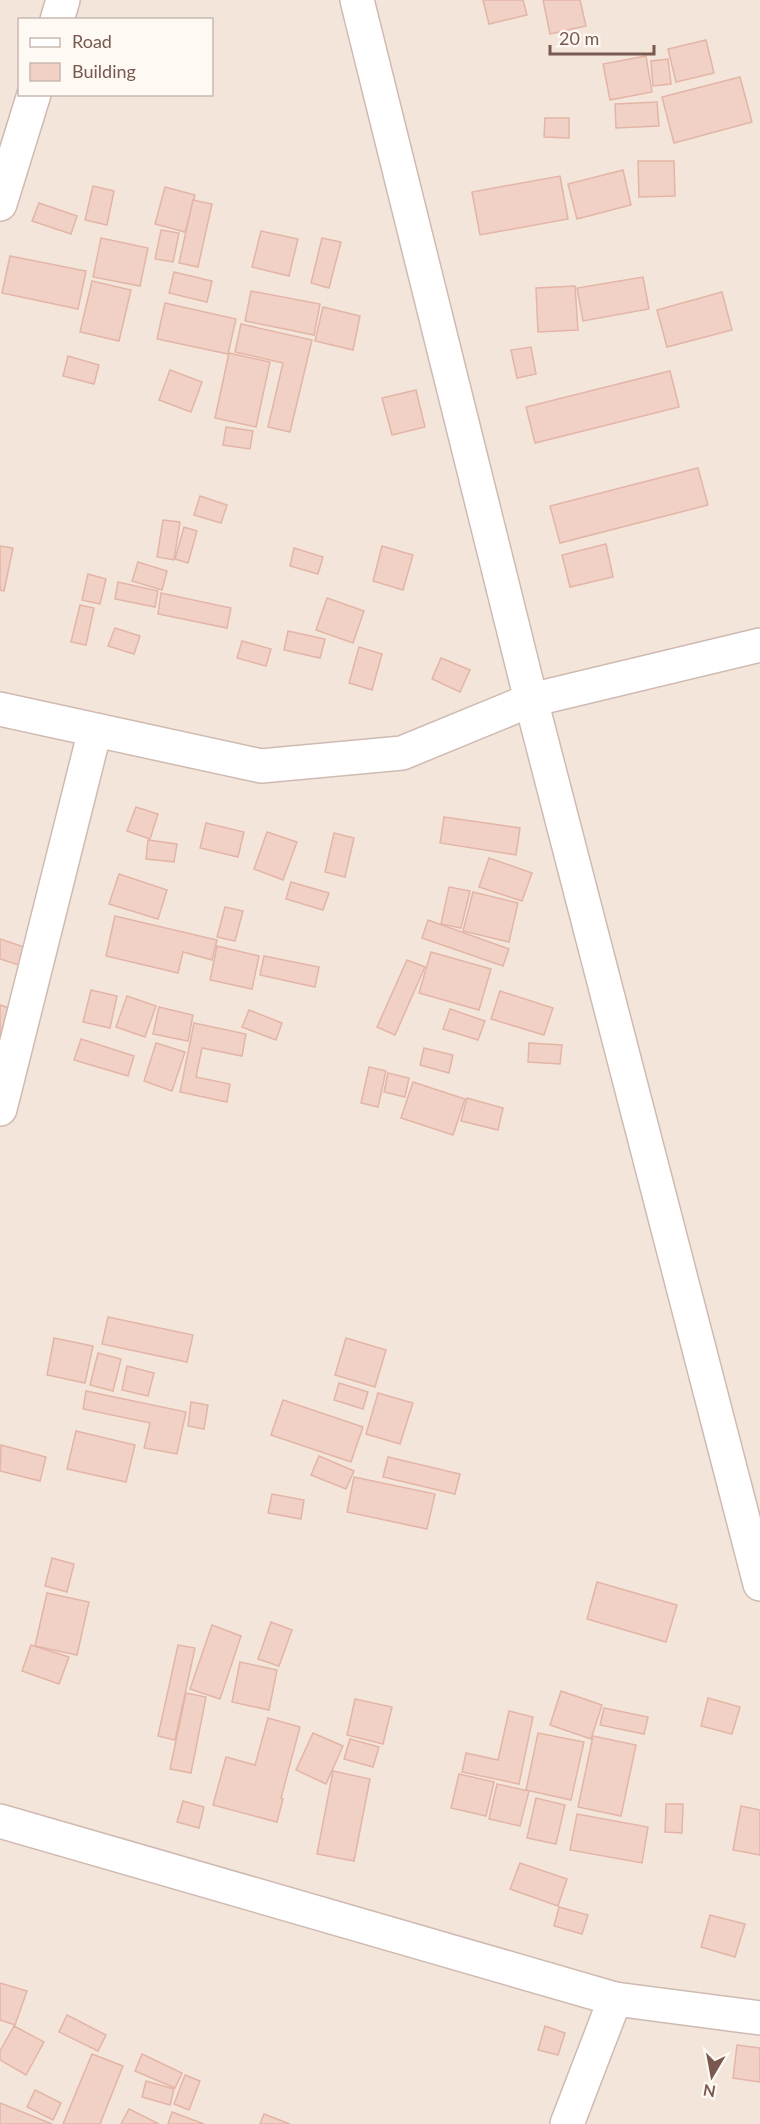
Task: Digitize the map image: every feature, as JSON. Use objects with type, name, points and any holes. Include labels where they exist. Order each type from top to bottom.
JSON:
[{"type":"street","points":[[58,18],[63,0]]},
{"type":"street","points":[[357,0],[531,700],[760,1584]]},
{"type":"street","points":[[0,204],[33,96]]},
{"type":"street","points":[[0,708],[261,766],[402,753],[531,700],[760,645]]},
{"type":"street","points":[[0,1109],[95,730]]},
{"type":"street","points":[[0,1821],[615,1999],[760,2018]]},
{"type":"street","points":[[567,2124],[615,1999]]},
{"type":"shaded area","points":[[0,0],[760,0],[760,2124],[0,2124]]},
{"type":"building","points":[[483,0],[523,0],[527,15],[489,24]]},
{"type":"building","points":[[543,0],[580,0],[586,26],[550,34]]},
{"type":"building","points":[[706,40],[714,73],[676,82],[668,49]]},
{"type":"building","points":[[646,56],[652,92],[610,100],[603,64]]},
{"type":"building","points":[[668,59],[671,84],[653,86],[651,61]]},
{"type":"building","points":[[740,77],[752,122],[674,143],[662,97]]},
{"type":"building","points":[[657,102],[659,126],[616,128],[615,104]]},
{"type":"building","points":[[545,118],[569,118],[569,138],[544,137]]},
{"type":"building","points":[[638,161],[674,161],[675,196],[639,197]]},
{"type":"building","points":[[623,170],[631,205],[577,219],[568,184]]},
{"type":"building","points":[[560,176],[568,219],[480,235],[472,192]]},
{"type":"building","points":[[93,186],[114,191],[107,225],[85,220]]},
{"type":"building","points":[[165,187],[195,195],[185,232],[155,224]]},
{"type":"building","points":[[193,200],[212,204],[198,267],[179,263]]},
{"type":"building","points":[[39,203],[77,216],[71,234],[32,221]]},
{"type":"building","points":[[161,230],[179,233],[173,262],[155,259]]},
{"type":"building","points":[[261,231],[298,239],[289,276],[252,267]]},
{"type":"building","points":[[101,238],[148,248],[140,286],[93,277]]},
{"type":"building","points":[[322,238],[341,242],[329,288],[311,283]]},
{"type":"building","points":[[10,256],[86,271],[78,309],[2,293]]},
{"type":"building","points":[[174,272],[212,281],[207,302],[169,293]]},
{"type":"building","points":[[643,277],[649,309],[583,321],[577,288]]},
{"type":"building","points":[[92,281],[131,290],[119,341],[80,332]]},
{"type":"building","points":[[575,286],[578,330],[538,332],[536,288]]},
{"type":"building","points":[[251,291],[320,304],[314,335],[245,321]]},
{"type":"building","points":[[722,292],[732,330],[667,347],[657,310]]},
{"type":"building","points":[[165,303],[236,319],[228,354],[157,339]]},
{"type":"building","points":[[323,307],[360,316],[353,350],[315,341]]},
{"type":"building","points":[[241,324],[312,340],[290,432],[268,427],[283,363],[235,352]]},
{"type":"building","points":[[531,347],[536,374],[517,378],[511,350]]},
{"type":"building","points":[[229,353],[270,362],[256,427],[215,418]]},
{"type":"building","points":[[68,356],[99,365],[94,384],[63,376]]},
{"type":"building","points":[[170,370],[202,382],[191,412],[159,400]]},
{"type":"building","points":[[670,371],[679,407],[535,443],[526,407]]},
{"type":"building","points":[[416,390],[425,427],[392,435],[382,398]]},
{"type":"building","points":[[226,427],[253,431],[250,449],[223,445]]},
{"type":"building","points":[[698,468],[708,505],[560,543],[550,506]]},
{"type":"building","points":[[200,496],[227,505],[221,523],[194,515]]},
{"type":"building","points":[[163,520],[180,522],[174,560],[157,557]]},
{"type":"building","points":[[184,527],[197,531],[188,563],[175,559]]},
{"type":"building","points":[[606,544],[613,577],[570,587],[562,555]]},
{"type":"building","points":[[0,546],[13,548],[4,591],[0,590]]},
{"type":"building","points":[[382,546],[413,555],[403,590],[373,581]]},
{"type":"building","points":[[294,548],[323,557],[318,574],[290,566]]},
{"type":"building","points":[[138,562],[167,571],[162,590],[132,581]]},
{"type":"building","points":[[88,574],[106,579],[100,604],[82,600]]},
{"type":"building","points":[[118,582],[158,591],[155,607],[115,599]]},
{"type":"building","points":[[161,593],[231,608],[227,628],[158,614]]},
{"type":"building","points":[[327,598],[364,611],[353,643],[316,630]]},
{"type":"building","points":[[80,605],[94,608],[86,645],[71,642]]},
{"type":"building","points":[[115,628],[140,636],[134,654],[108,646]]},
{"type":"building","points":[[288,631],[325,639],[320,658],[284,650]]},
{"type":"building","points":[[242,641],[271,649],[266,666],[237,658]]},
{"type":"building","points":[[359,647],[382,654],[372,690],[349,683]]},
{"type":"building","points":[[441,658],[470,670],[460,692],[432,679]]},
{"type":"building","points":[[136,807],[158,814],[150,839],[127,831]]},
{"type":"building","points":[[444,817],[520,828],[516,855],[440,843]]},
{"type":"building","points":[[206,823],[244,832],[238,857],[200,848]]},
{"type":"building","points":[[267,832],[297,842],[283,880],[254,869]]},
{"type":"building","points":[[334,833],[354,838],[345,877],[325,872]]},
{"type":"building","points":[[148,840],[177,844],[174,862],[146,859]]},
{"type":"building","points":[[489,858],[532,873],[522,901],[479,887]]},
{"type":"building","points":[[119,874],[167,890],[158,919],[109,904]]},
{"type":"building","points":[[291,882],[329,893],[323,910],[286,899]]},
{"type":"building","points":[[449,887],[470,891],[461,928],[441,924]]},
{"type":"building","points":[[473,892],[518,903],[509,942],[463,931]]},
{"type":"building","points":[[225,907],[243,911],[235,941],[217,937]]},
{"type":"building","points":[[115,916],[217,940],[212,960],[183,952],[178,973],[106,956]]},
{"type":"building","points":[[428,920],[509,949],[503,966],[422,938]]},
{"type":"building","points":[[0,939],[27,948],[22,966],[0,959]]},
{"type":"building","points":[[217,946],[259,956],[252,989],[210,980]]},
{"type":"building","points":[[431,952],[491,969],[479,1010],[419,993]]},
{"type":"building","points":[[264,956],[319,967],[315,987],[260,975]]},
{"type":"building","points":[[407,960],[425,967],[395,1035],[377,1027]]},
{"type":"building","points":[[91,990],[117,996],[110,1028],[83,1022]]},
{"type":"building","points":[[500,991],[553,1008],[544,1035],[491,1019]]},
{"type":"building","points":[[127,996],[156,1006],[145,1037],[116,1027]]},
{"type":"building","points":[[0,1005],[9,1008],[0,1035]]},
{"type":"building","points":[[159,1007],[193,1015],[188,1041],[153,1034]]},
{"type":"building","points":[[450,1009],[485,1021],[478,1040],[443,1029]]},
{"type":"building","points":[[249,1010],[282,1023],[276,1040],[242,1027]]},
{"type":"building","points":[[194,1023],[246,1034],[242,1056],[202,1048],[196,1077],[230,1084],[227,1102],[180,1092]]},
{"type":"building","points":[[81,1039],[134,1056],[128,1076],[74,1060]]},
{"type":"building","points":[[156,1043],[185,1052],[172,1091],[144,1081]]},
{"type":"building","points":[[529,1043],[562,1045],[560,1064],[528,1062]]},
{"type":"building","points":[[424,1048],[453,1055],[449,1073],[420,1065]]},
{"type":"building","points":[[369,1067],[386,1071],[378,1107],[361,1103]]},
{"type":"building","points":[[388,1073],[409,1078],[405,1097],[384,1092]]},
{"type":"building","points":[[413,1082],[465,1099],[453,1135],[401,1118]]},
{"type":"building","points":[[467,1098],[503,1108],[498,1130],[461,1121]]},
{"type":"building","points":[[108,1317],[193,1335],[187,1362],[102,1344]]},
{"type":"building","points":[[54,1338],[93,1346],[85,1383],[47,1375]]},
{"type":"building","points":[[346,1338],[386,1350],[375,1387],[335,1375]]},
{"type":"building","points":[[98,1353],[121,1359],[113,1391],[90,1385]]},
{"type":"building","points":[[127,1366],[154,1373],[148,1396],[122,1390]]},
{"type":"building","points":[[339,1383],[368,1392],[363,1409],[334,1400]]},
{"type":"building","points":[[86,1391],[186,1412],[177,1454],[144,1448],[150,1423],[83,1409]]},
{"type":"building","points":[[378,1393],[413,1403],[400,1444],[366,1434]]},
{"type":"building","points":[[283,1400],[363,1427],[351,1462],[271,1435]]},
{"type":"building","points":[[191,1402],[208,1405],[204,1429],[188,1426]]},
{"type":"building","points":[[76,1431],[135,1445],[126,1482],[67,1469]]},
{"type":"building","points":[[1,1445],[46,1457],[40,1481],[0,1471]]},
{"type":"building","points":[[319,1456],[354,1471],[346,1489],[311,1475]]},
{"type":"building","points":[[388,1457],[460,1474],[455,1494],[383,1477]]},
{"type":"building","points":[[354,1477],[435,1494],[427,1529],[347,1512]]},
{"type":"building","points":[[272,1494],[304,1500],[301,1519],[268,1513]]},
{"type":"building","points":[[52,1558],[74,1564],[67,1592],[45,1586]]},
{"type":"building","points":[[597,1582],[677,1605],[666,1642],[587,1619]]},
{"type":"building","points":[[47,1593],[89,1602],[77,1655],[35,1646]]},
{"type":"building","points":[[271,1622],[292,1630],[279,1666],[258,1659]]},
{"type":"building","points":[[212,1625],[241,1636],[220,1699],[190,1689]]},
{"type":"building","points":[[31,1645],[69,1657],[59,1684],[22,1671]]},
{"type":"building","points":[[178,1645],[195,1648],[175,1740],[158,1736]]},
{"type":"building","points":[[240,1662],[277,1670],[269,1710],[232,1702]]},
{"type":"building","points":[[561,1691],[602,1705],[591,1739],[550,1725]]},
{"type":"building","points":[[186,1693],[206,1697],[191,1773],[170,1769]]},
{"type":"building","points":[[708,1698],[740,1707],[732,1734],[701,1726]]},
{"type":"building","points":[[355,1699],[392,1707],[383,1744],[347,1735]]},
{"type":"building","points":[[604,1708],[648,1717],[644,1734],[600,1725]]},
{"type":"building","points":[[509,1711],[533,1717],[519,1784],[462,1772],[466,1753],[498,1760]]},
{"type":"building","points":[[268,1718],[300,1727],[277,1822],[213,1805],[226,1757],[255,1765]]},
{"type":"building","points":[[313,1733],[343,1746],[326,1784],[296,1770]]},
{"type":"building","points":[[538,1733],[584,1742],[571,1800],[526,1790]]},
{"type":"building","points":[[593,1736],[636,1745],[621,1816],[578,1807]]},
{"type":"building","points":[[350,1739],[379,1747],[373,1767],[344,1759]]},
{"type":"building","points":[[333,1771],[370,1779],[354,1861],[317,1854]]},
{"type":"building","points":[[459,1774],[494,1782],[486,1816],[451,1808]]},
{"type":"building","points":[[497,1784],[529,1791],[520,1826],[489,1819]]},
{"type":"building","points":[[536,1798],[565,1805],[556,1844],[527,1838]]},
{"type":"building","points":[[183,1801],[204,1807],[199,1828],[177,1822]]},
{"type":"building","points":[[666,1804],[683,1804],[682,1833],[665,1832]]},
{"type":"building","points":[[741,1806],[760,1810],[760,1855],[733,1850]]},
{"type":"building","points":[[577,1814],[648,1827],[642,1863],[570,1850]]},
{"type":"building","points":[[520,1863],[567,1879],[558,1906],[510,1889]]},
{"type":"building","points":[[559,1907],[588,1915],[582,1934],[554,1926]]},
{"type":"building","points":[[710,1915],[745,1924],[735,1957],[701,1947]]},
{"type":"building","points":[[0,1983],[27,1991],[15,2025],[0,2020]]},
{"type":"building","points":[[67,2015],[106,2035],[98,2051],[59,2032]]},
{"type":"building","points":[[14,2026],[44,2042],[26,2075],[0,2060],[0,2051]]},
{"type":"building","points":[[545,2026],[565,2033],[558,2055],[538,2050]]},
{"type":"building","points":[[737,2045],[760,2048],[760,2082],[733,2078]]},
{"type":"building","points":[[92,2054],[123,2066],[100,2124],[63,2124]]},
{"type":"building","points":[[142,2054],[182,2073],[175,2088],[135,2071]]},
{"type":"building","points":[[185,2075],[200,2081],[189,2110],[174,2104]]},
{"type":"building","points":[[146,2081],[174,2089],[170,2105],[142,2097]]},
{"type":"building","points":[[35,2090],[61,2103],[53,2120],[27,2107]]},
{"type":"building","points":[[0,2103],[52,2124],[0,2124]]},
{"type":"building","points":[[129,2109],[159,2124],[121,2124]]},
{"type":"building","points":[[172,2112],[204,2124],[168,2124]]},
{"type":"building","points":[[264,2114],[290,2124],[260,2124]]}]
